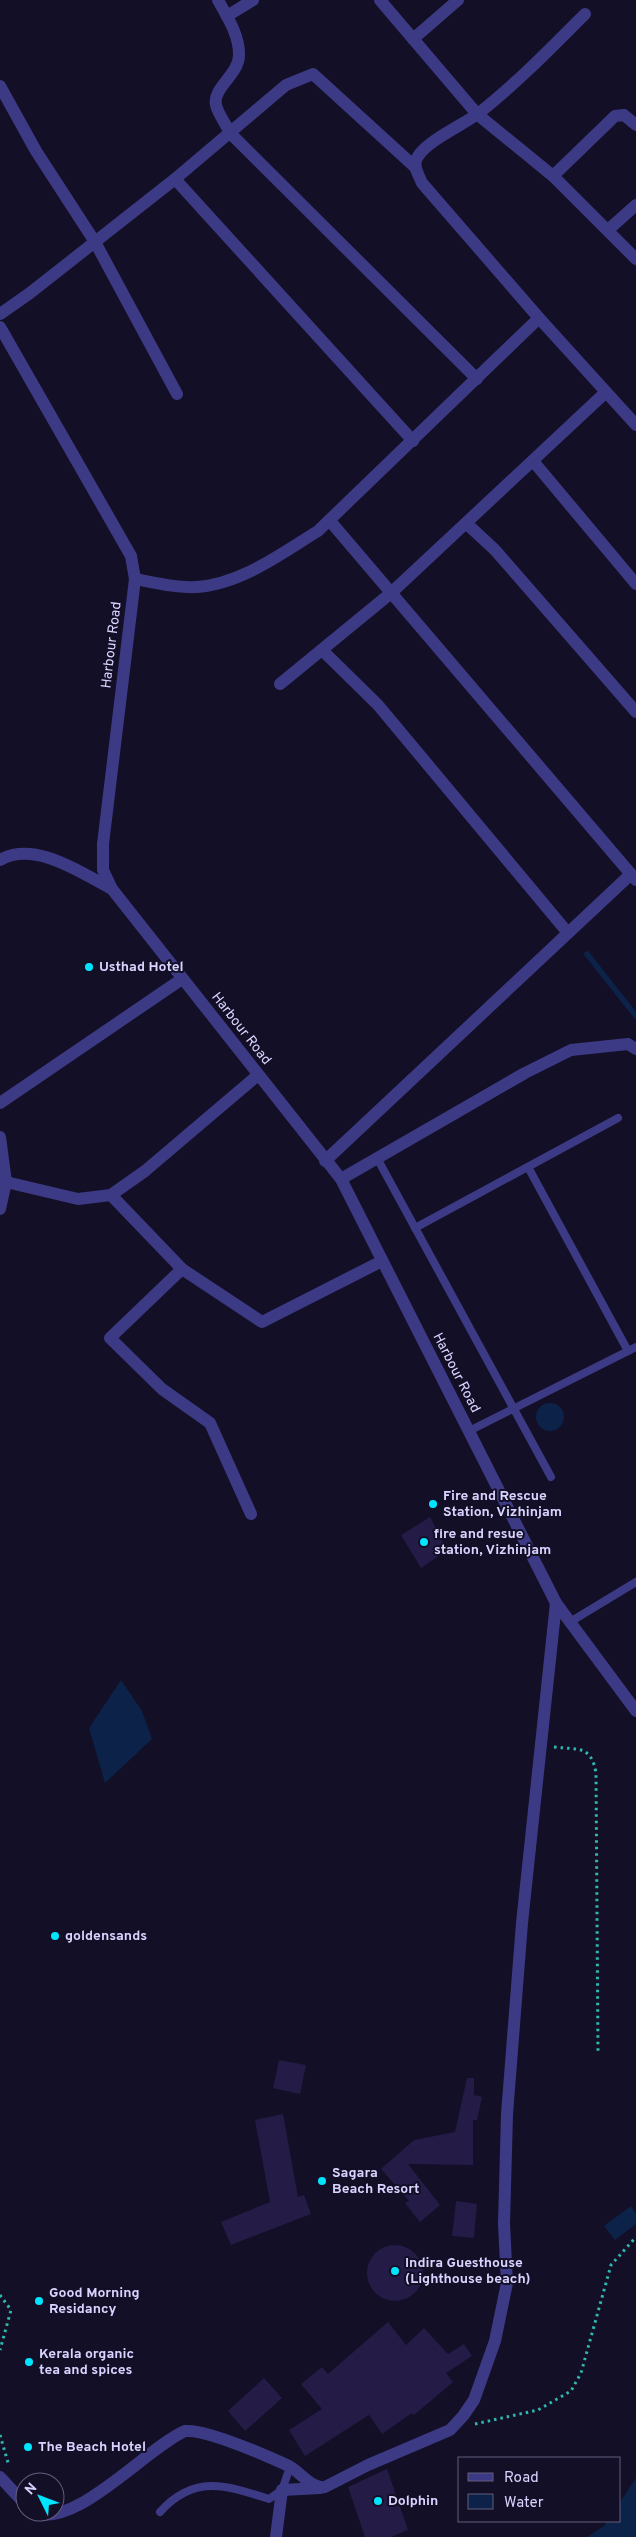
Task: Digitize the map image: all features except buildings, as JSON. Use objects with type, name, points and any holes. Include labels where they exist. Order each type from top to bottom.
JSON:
[{"type":"street","points":[[218,0],[237,36],[240,55],[235,72],[218,92],[215,104],[230,133],[477,379]]},
{"type":"street","points":[[227,16],[253,0]]},
{"type":"street","points":[[380,0],[477,114],[553,176],[636,259]]},
{"type":"street","points":[[413,39],[458,0]]},
{"type":"street","points":[[415,167],[417,158],[438,139],[477,114],[520,78],[585,14]]},
{"type":"street","points":[[0,314],[175,179],[286,84],[313,74],[415,167],[422,183],[539,318],[636,425]]},
{"type":"street","points":[[0,86],[36,151],[95,242],[177,394]]},
{"type":"street","points":[[553,176],[614,116],[624,115],[636,125]]},
{"type":"street","points":[[175,179],[413,440]]},
{"type":"street","points":[[608,230],[636,205]]},
{"type":"street","points":[[135,579],[175,587],[198,587],[230,580],[279,555],[330,521],[539,318]]},
{"type":"street","name":"Harbour Road","points":[[0,328],[131,556],[135,579],[103,844],[103,870],[112,889],[341,1179],[556,1603],[636,1711]]},
{"type":"street","points":[[280,684],[391,593],[606,392]]},
{"type":"street","points":[[533,460],[636,584]]},
{"type":"street","points":[[325,1161],[568,933],[633,877],[330,521]]},
{"type":"street","points":[[466,523],[495,550],[636,712]]},
{"type":"street","points":[[322,650],[378,705],[568,933]]},
{"type":"street","points":[[2,855],[29,854],[51,858],[112,889]]},
{"type":"street","points":[[0,1103],[182,979]]},
{"type":"street","points":[[341,1179],[525,1073],[571,1050],[628,1044],[636,1049]]},
{"type":"street","points":[[6,1182],[78,1199],[111,1195],[145,1171],[258,1075]]},
{"type":"street","points":[[0,1137],[6,1182],[0,1208]]},
{"type":"street","points":[[111,1195],[182,1269],[262,1322],[382,1261]]},
{"type":"street","points":[[182,1269],[110,1338],[162,1389],[210,1423],[251,1514]]},
{"type":"street","points":[[276,2537],[282,2490],[320,2488],[450,2430],[474,2400],[495,2341],[507,2283],[504,2224],[507,2114],[522,1922],[556,1603]]},
{"type":"street","points":[[65,2512],[73,2510],[185,2431],[192,2430],[216,2437],[290,2467],[320,2488]]},
{"type":"street","points":[[0,2477],[15,2493]]},
{"type":"lane","points":[[415,1228],[618,1118]]},
{"type":"lane","points":[[377,1158],[551,1477]]},
{"type":"lane","points":[[528,1166],[628,1351]]},
{"type":"lane","points":[[469,1431],[636,1347]]},
{"type":"lane","points":[[570,1622],[636,1582]]},
{"type":"lane","points":[[160,2512],[189,2488],[211,2485],[269,2499],[282,2490],[290,2467]]},
{"type":"path","points":[[541,1746],[584,1750],[594,1758],[596,1773],[598,2053]]},
{"type":"path","points":[[450,2430],[538,2410],[572,2391],[581,2373],[611,2265],[636,2237]]},
{"type":"path","points":[[0,2296],[11,2310],[0,2350]]},
{"type":"water","points":[[550,1403],[560,1407],[564,1417],[560,1427],[550,1431],[540,1427],[536,1417],[540,1407]]},
{"type":"water","points":[[121,1680],[142,1711],[152,1739],[105,1783],[89,1728]]},
{"type":"water","points":[[631,2206],[636,2214],[636,2224],[615,2240],[604,2226]]},
{"type":"water","points":[[636,2478],[636,2537],[587,2537],[604,2526],[606,2522],[621,2522],[621,2500]]},
{"type":"waterway","points":[[587,954],[636,1016]]},
{"type":"place","name":"Usthad Hotel","points":[[89,967]]},
{"type":"place","name":"Fire and Rescue Station, Vizhinjam","points":[[433,1504]]},
{"type":"place","name":"fire and resue station, Vizhinjam","points":[[424,1542]]},
{"type":"place","name":"goldensands","points":[[55,1936]]},
{"type":"place","name":"Sagara Beach Resort","points":[[322,2181]]},
{"type":"place","name":"Indira Guesthouse (Lighthouse beach)","points":[[395,2271]]},
{"type":"place","name":"Good Morning Residancy","points":[[39,2301]]},
{"type":"place","name":"Kerala organic tea and spices","points":[[29,2362]]},
{"type":"place","name":"The Beach Hotel","points":[[28,2447]]},
{"type":"place","name":"Dolphin","points":[[378,2501]]}]
